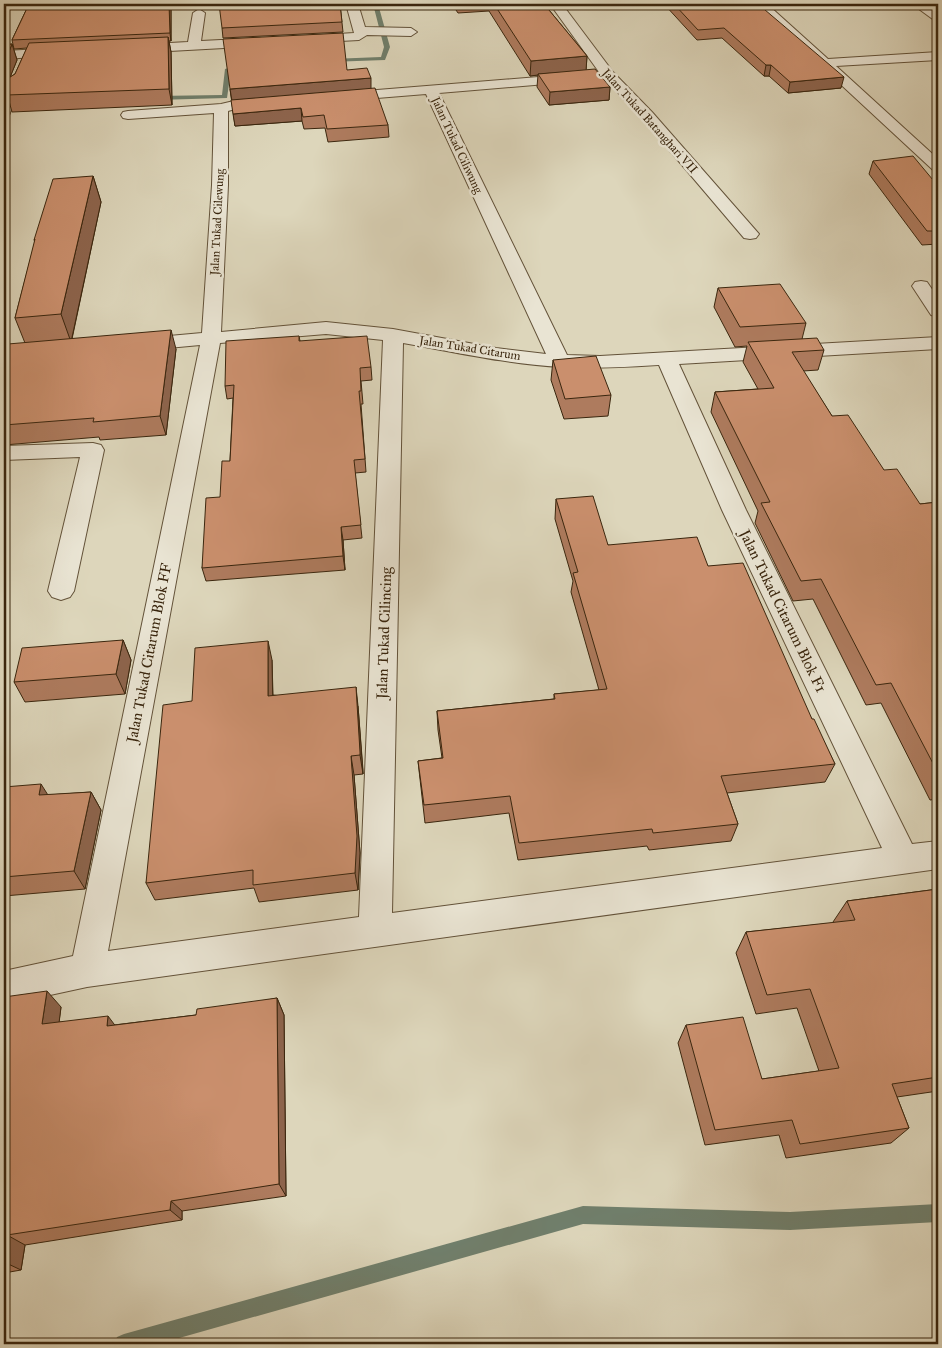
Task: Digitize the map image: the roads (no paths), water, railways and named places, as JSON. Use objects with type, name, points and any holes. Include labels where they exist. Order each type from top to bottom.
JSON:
[{"type":"street","points":[[352,4],[361,32]]},
{"type":"street","name":"Jalan Tukad Batanghari VII","points":[[556,4],[608,75],[647,115],[750,234]]},
{"type":"street","points":[[760,4],[938,167]]},
{"type":"street","points":[[918,4],[938,17]]},
{"type":"street","points":[[194,46],[199,14]]},
{"type":"street","points":[[288,41],[346,38],[361,32],[411,32]]},
{"type":"street","points":[[118,50],[270,42]]},
{"type":"street","points":[[4,55],[72,52]]},
{"type":"street","points":[[824,63],[938,56]]},
{"type":"street","name":"Jalan Tukad Ciliwung","points":[[560,361],[431,90],[608,75]]},
{"type":"street","points":[[324,98],[431,90]]},
{"type":"street","points":[[128,115],[221,108],[227,105],[256,103]]},
{"type":"street","name":"Jalan Tukad Cilewung","points":[[212,337],[220,185],[221,108]]},
{"type":"street","points":[[921,286],[938,311]]},
{"type":"street","name":"Jalan Tukad Citarum","points":[[117,347],[326,328],[393,335],[496,354],[560,361],[600,362],[938,342]]},
{"type":"street","name":"Jalan Tukad Cilincing","points":[[375,932],[393,335]]},
{"type":"street","name":"Jalan Tukad Citarum Blok FF","points":[[87,970],[212,337]]},
{"type":"street","name":"Jalan Tukad Citarum Blok F1","points":[[667,359],[734,510],[903,860]]},
{"type":"street","points":[[4,453],[93,450],[61,591]]},
{"type":"street","points":[[4,988],[87,970],[938,855]]},
{"type":"waterway","points":[[331,61],[383,59],[387,47],[375,4]]},
{"type":"waterway","points":[[156,98],[225,97],[228,69],[238,67]]},
{"type":"waterway","points":[[124,1344],[583,1215],[790,1221],[938,1213]]}]
